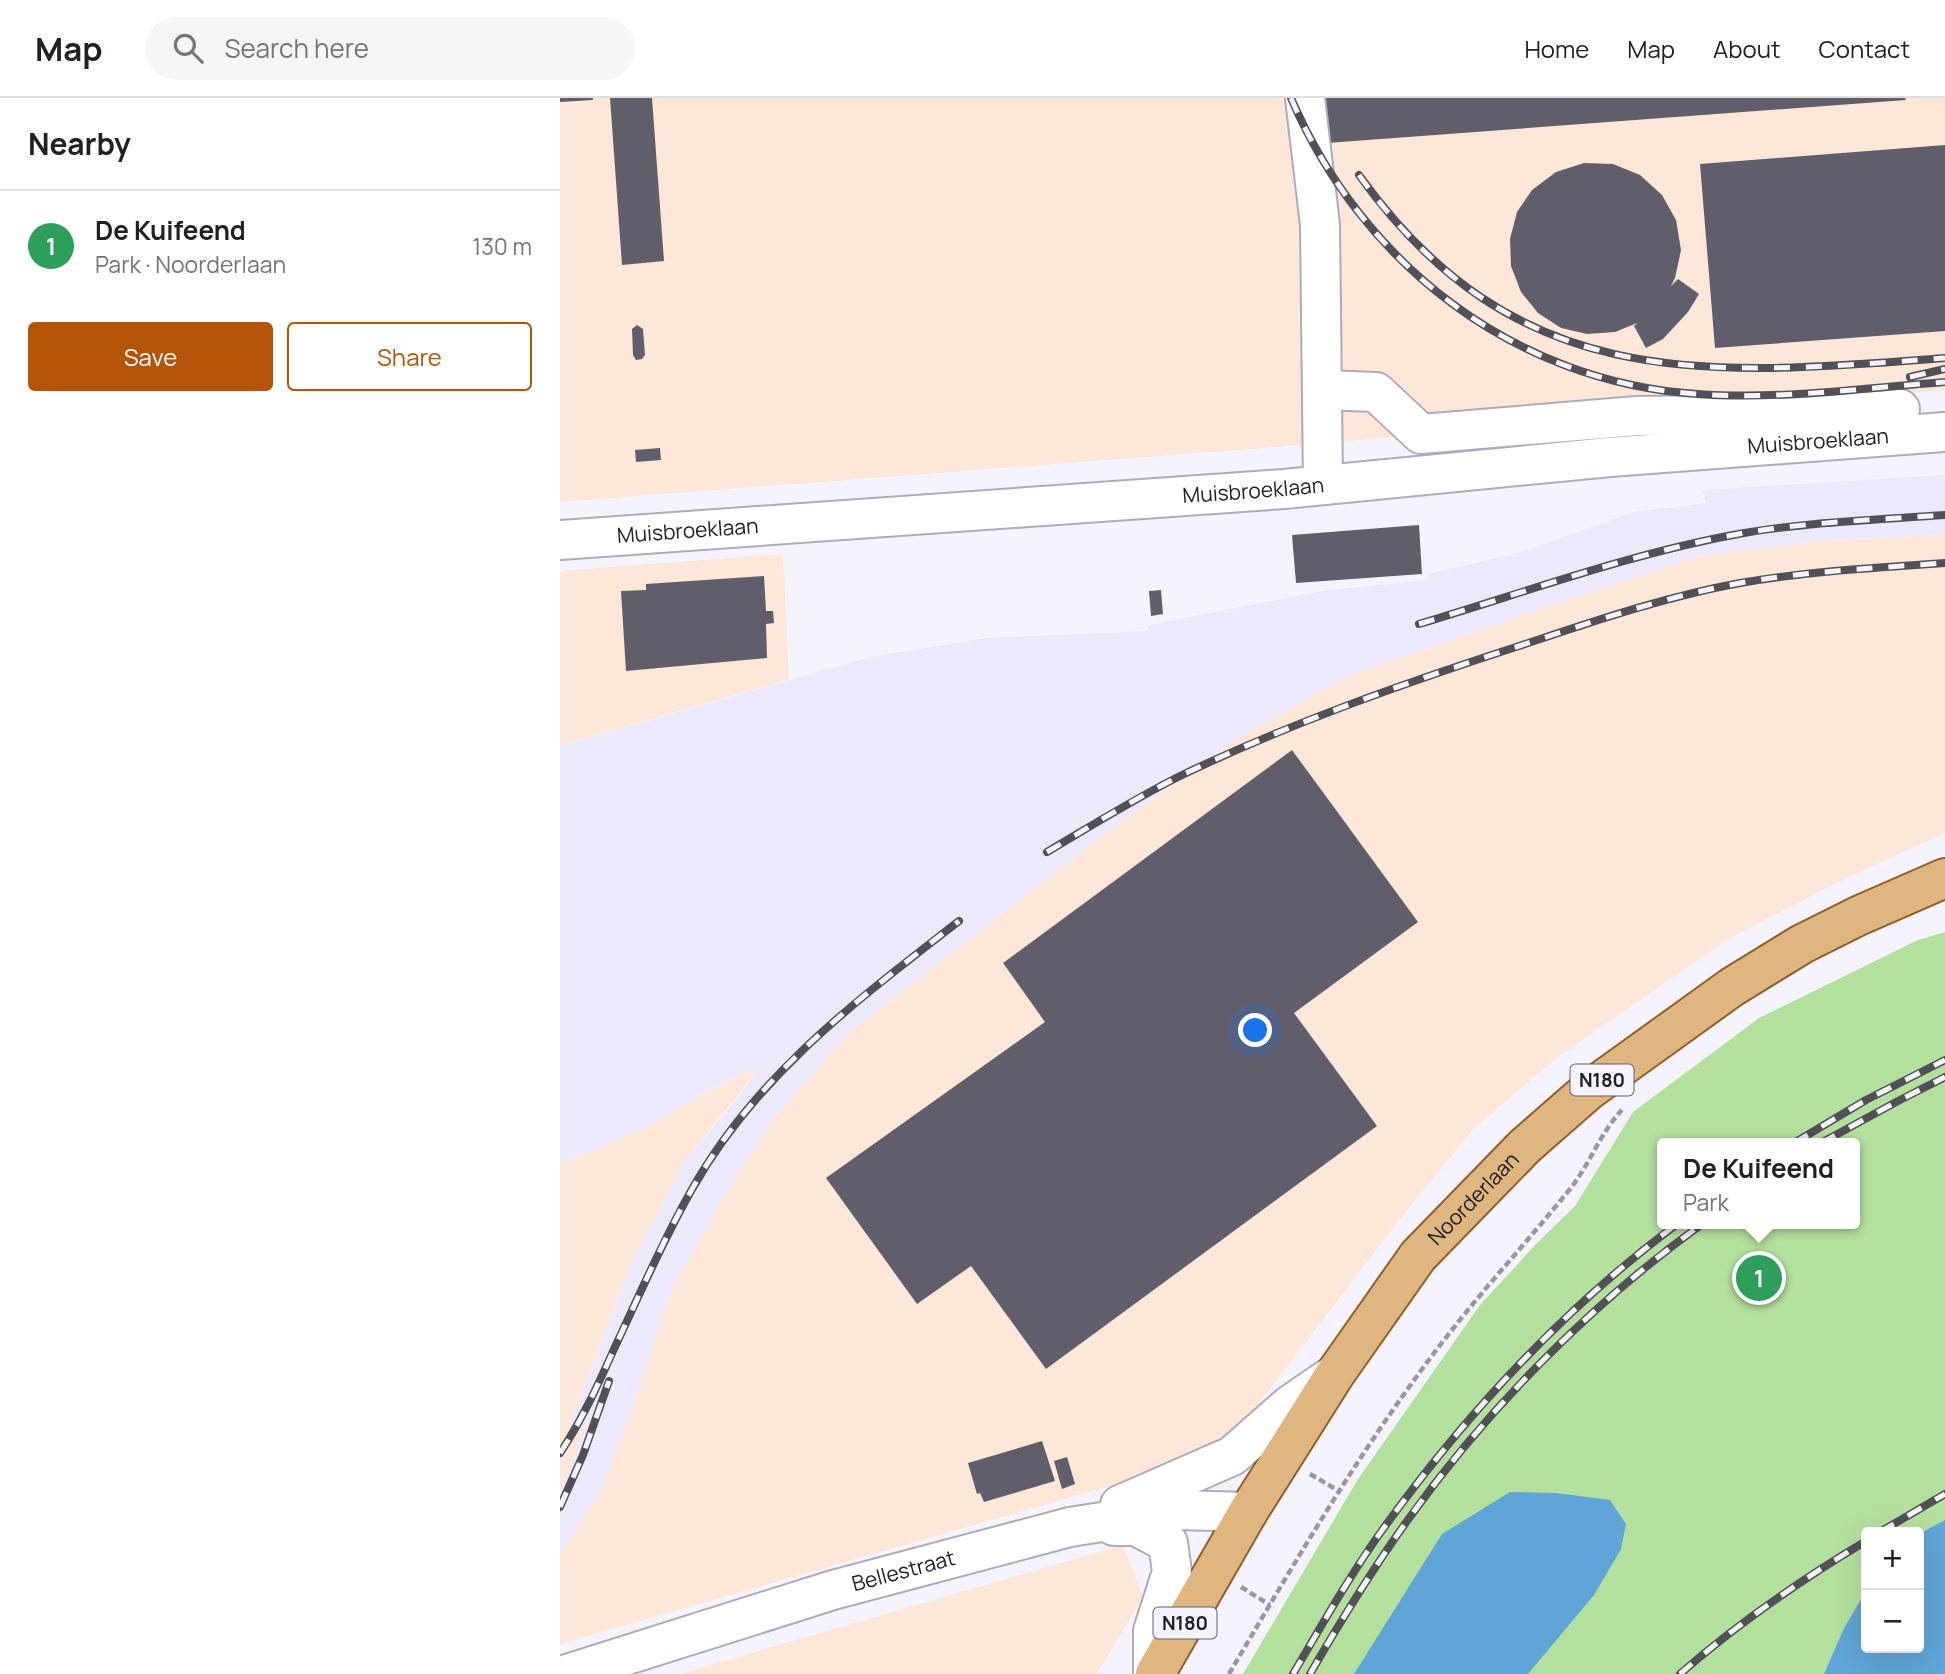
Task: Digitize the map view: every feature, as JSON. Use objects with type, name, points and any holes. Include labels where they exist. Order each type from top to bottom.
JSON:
[{"type":"main road","name":"Noorderlaan","points":[[1154,1674],[1248,1512],[1335,1374],[1418,1256],[1525,1146],[1589,1090],[1732,987],[1802,944],[1945,878]]},
{"type":"street","points":[[1305,98],[1320,225],[1323,485]]},
{"type":"street","points":[[1322,390],[1377,392],[1421,435],[1637,416],[1841,413],[1945,406]]},
{"type":"street","name":"Muisbroeklaan","points":[[560,540],[1284,489],[1610,457],[1945,432]]},
{"type":"street","points":[[1070,1527],[1232,1456],[1290,1405],[1335,1374]]},
{"type":"street","name":"Bellestraat","points":[[567,1674],[833,1590],[1070,1527],[1178,1510],[1248,1512]]},
{"type":"street","points":[[1070,1527],[1136,1526],[1168,1543],[1172,1572],[1153,1630],[1154,1674]]},
{"type":"path","points":[[1229,1674],[1325,1514],[1379,1431],[1443,1341],[1508,1259],[1571,1188],[1611,1122],[1626,1105]]},
{"type":"shaded area","points":[[560,98],[1945,98],[1945,390],[1276,447],[560,502]]},
{"type":"shaded area","points":[[1945,475],[1945,535],[1829,540],[1699,556],[1348,676],[1238,738],[1107,832],[847,1034],[773,1119],[725,1195],[670,1293],[637,1396],[603,1487],[560,1555],[560,1492],[590,1418],[580,1431],[569,1426],[635,1255],[686,1159],[763,1064],[713,1088],[645,1128],[560,1164],[560,746],[870,657],[987,638],[1147,631],[1149,625],[1322,591],[1428,580],[1428,574],[1526,551],[1633,512],[1706,503],[1703,490]]},
{"type":"shaded area","points":[[1945,535],[1945,833],[1834,884],[1727,940],[1558,1057],[1473,1129],[1393,1228],[1237,1432],[1152,1474],[560,1644],[560,1555],[603,1487],[637,1396],[670,1293],[725,1195],[773,1119],[847,1034],[1107,832],[1238,738],[1348,676],[1699,556],[1829,540]]},
{"type":"shaded area","points":[[783,554],[789,679],[560,746],[560,571]]},
{"type":"shaded area","points":[[764,1063],[686,1159],[635,1255],[569,1425],[580,1431],[592,1414],[560,1491],[560,1164]]},
{"type":"shaded area","points":[[1123,1545],[1143,1597],[1097,1674],[680,1674]]},
{"type":"green space","points":[[1945,932],[1945,1674],[1243,1674],[1358,1479],[1480,1305],[1575,1206],[1633,1112],[1759,1018],[1918,940]]},
{"type":"water","points":[[1510,1492],[1556,1493],[1610,1500],[1626,1524],[1621,1549],[1594,1595],[1528,1674],[1354,1674],[1442,1534]]},
{"type":"water","points":[[1945,1520],[1945,1674],[1824,1674],[1844,1628],[1861,1599],[1861,1653],[1924,1653],[1924,1531]]},
{"type":"building","points":[[560,98],[593,98],[593,100],[560,102]]},
{"type":"building","points":[[610,98],[652,98],[664,261],[622,265]]},
{"type":"building","points":[[1324,98],[1905,98],[1906,100],[1327,143]]},
{"type":"building","points":[[1945,145],[1945,331],[1715,348],[1700,164]]},
{"type":"building","points":[[1584,163],[1613,164],[1640,175],[1662,195],[1676,220],[1681,250],[1671,286],[1678,279],[1699,294],[1688,312],[1663,339],[1646,348],[1634,326],[1637,323],[1615,332],[1587,334],[1561,328],[1538,313],[1521,292],[1511,266],[1510,239],[1517,212],[1532,190],[1556,172]]},
{"type":"building","points":[[637,325],[643,329],[645,355],[636,360],[633,355],[632,329]]},
{"type":"building","points":[[660,448],[661,460],[636,462],[635,450]]},
{"type":"building","points":[[1419,525],[1422,574],[1296,583],[1292,535]]},
{"type":"building","points":[[764,576],[766,611],[773,611],[774,623],[766,624],[767,658],[626,671],[621,591],[646,590],[646,584]]},
{"type":"building","points":[[1161,590],[1163,614],[1151,616],[1149,591]]},
{"type":"building","points":[[1292,750],[1418,922],[1294,1013],[1377,1126],[1046,1369],[971,1266],[917,1304],[826,1178],[1045,1022],[1003,963]]},
{"type":"building","points":[[1042,1441],[1055,1481],[984,1502],[980,1493],[977,1494],[968,1463]]},
{"type":"building","points":[[1067,1457],[1075,1484],[1062,1489],[1054,1461]]},
{"type":"railway","points":[[1291,98],[1321,158],[1359,213],[1403,261],[1452,304],[1507,339],[1567,366],[1630,385],[1697,394],[1759,396],[1945,382]]},
{"type":"railway","points":[[1359,175],[1419,246],[1483,299],[1550,334],[1620,355],[1695,366],[1774,368],[1945,358]]},
{"type":"railway","points":[[1910,377],[1945,369]]},
{"type":"railway","points":[[1419,624],[1614,564],[1693,543],[1812,524],[1945,515]]},
{"type":"railway","points":[[1047,852],[1180,776],[1262,739],[1388,690],[1599,620],[1655,603],[1740,583],[1817,573],[1945,563]]},
{"type":"railway","points":[[560,1453],[589,1402],[670,1230],[717,1149],[777,1076],[811,1043],[846,1011],[959,921]]},
{"type":"railway","points":[[1802,1138],[1866,1100],[1945,1060]]},
{"type":"railway","points":[[1830,1138],[1945,1077]]},
{"type":"railway","points":[[1293,1674],[1371,1546],[1415,1486],[1482,1404],[1518,1365],[1595,1291],[1671,1229]]},
{"type":"railway","points":[[1310,1674],[1394,1540],[1438,1479],[1472,1438],[1543,1360],[1581,1324],[1660,1255],[1695,1229]]},
{"type":"railway","points":[[560,1507],[583,1455],[609,1381]]},
{"type":"railway","points":[[1889,1527],[1945,1494]]},
{"type":"railway","points":[[1680,1674],[1770,1603],[1861,1544]]},
{"type":"place","name":"De Kuifeend","points":[[1759,1278]]}]
